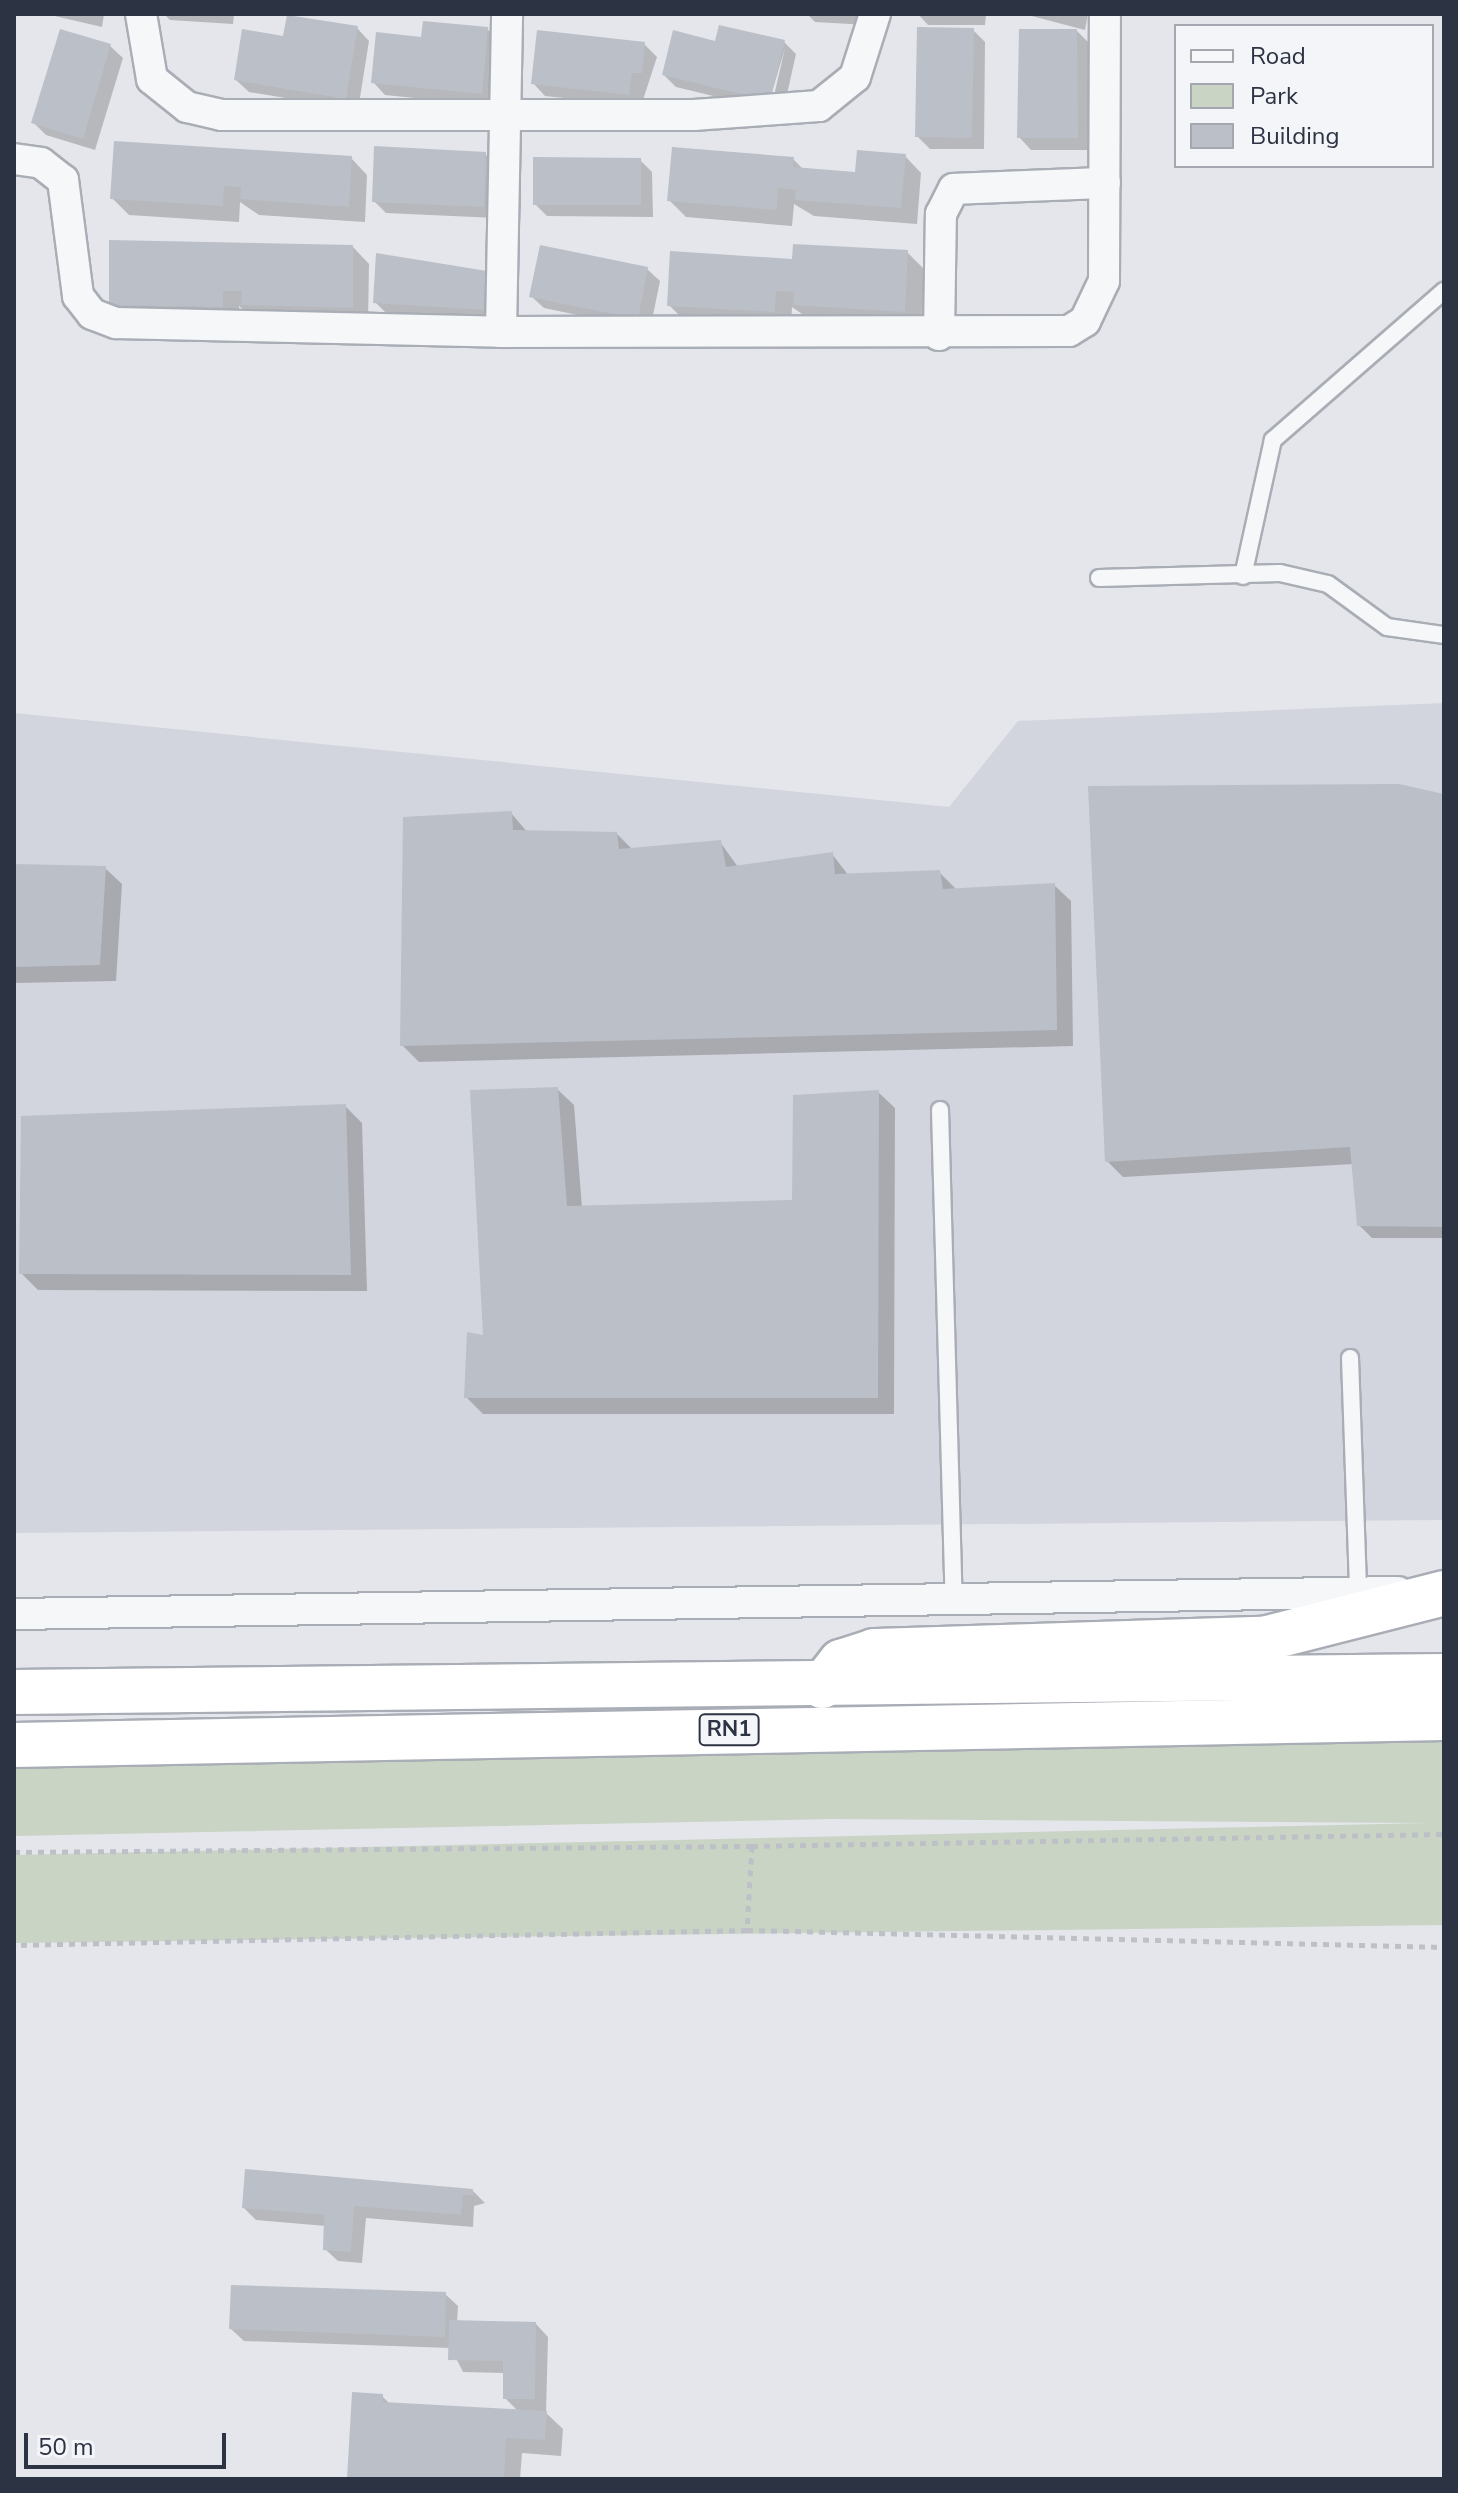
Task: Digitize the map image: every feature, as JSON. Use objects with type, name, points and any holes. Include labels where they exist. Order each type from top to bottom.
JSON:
[{"type":"highway","points":[[822,1686],[841,1662],[874,1651],[1264,1639],[1444,1592]]},
{"type":"highway","name":"RN1","points":[[14,1692],[822,1686],[1444,1676]]},
{"type":"highway","name":"RN1","points":[[14,1745],[1444,1718]]},
{"type":"street","points":[[141,14],[152,79],[187,107],[221,115],[505,112],[694,115],[819,106],[855,77],[875,14]]},
{"type":"street","points":[[501,332],[507,14]]},
{"type":"street","points":[[14,159],[50,167],[63,180],[78,296],[102,320],[501,332],[1039,335],[1085,321],[1104,281],[1105,14]]},
{"type":"street","points":[[939,335],[941,214],[954,189],[1105,183]]},
{"type":"street","points":[[14,1614],[1444,1592]]},
{"type":"lane","points":[[1243,576],[1273,440],[1444,291]]},
{"type":"lane","points":[[1099,578],[1243,576],[1312,579],[1349,595],[1387,627],[1444,635]]},
{"type":"lane","points":[[940,1110],[954,1599]]},
{"type":"lane","points":[[1350,1358],[1358,1592]]},
{"type":"path","points":[[14,1852],[752,1846],[1444,1834]]},
{"type":"path","points":[[747,1930],[752,1846]]},
{"type":"path","points":[[14,1945],[747,1930],[1444,1947]]},
{"type":"shaded area","points":[[1444,703],[1444,1520],[14,1533],[14,713],[949,807],[1018,721]]},
{"type":"green space","points":[[1444,1736],[1444,1925],[14,1943],[14,1855],[1428,1823],[830,1819],[14,1836],[14,1762]]},
{"type":"building","points":[[287,15],[358,26],[346,99],[234,80],[242,29],[283,36]]},
{"type":"building","points":[[423,21],[488,27],[482,94],[371,83],[376,32],[421,37]]},
{"type":"building","points":[[719,25],[785,40],[770,101],[662,75],[673,30],[715,41]]},
{"type":"building","points":[[917,27],[974,28],[972,138],[915,137]]},
{"type":"building","points":[[60,29],[111,44],[83,139],[31,123]]},
{"type":"building","points":[[1019,29],[1077,29],[1078,138],[1017,138]]},
{"type":"building","points":[[537,30],[645,42],[642,73],[632,73],[629,95],[531,84]]},
{"type":"building","points":[[114,141],[352,156],[349,207],[240,199],[241,187],[224,186],[223,206],[110,199]]},
{"type":"building","points":[[374,146],[486,152],[484,207],[372,202]]},
{"type":"building","points":[[672,147],[794,157],[793,167],[855,172],[857,150],[906,154],[901,208],[795,200],[796,190],[778,188],[777,210],[667,201]]},
{"type":"building","points":[[533,157],[641,158],[641,205],[533,205]]},
{"type":"building","points":[[109,240],[353,245],[353,308],[241,305],[242,291],[223,291],[223,307],[109,305]]},
{"type":"building","points":[[793,244],[908,250],[905,312],[793,305],[794,292],[776,291],[775,312],[667,306],[670,251],[792,259]]},
{"type":"building","points":[[540,245],[648,267],[638,319],[529,297]]},
{"type":"building","points":[[376,253],[487,271],[485,310],[373,303]]},
{"type":"building","points":[[1399,784],[1444,794],[1444,1227],[1357,1226],[1350,1147],[1105,1162],[1088,786]]},
{"type":"building","points":[[512,811],[513,830],[617,832],[619,849],[721,840],[726,867],[833,852],[835,874],[940,870],[943,889],[1055,883],[1057,1030],[400,1046],[403,817]]},
{"type":"building","points":[[14,864],[106,866],[100,965],[14,967]]},
{"type":"building","points":[[558,1087],[567,1206],[792,1200],[793,1095],[879,1090],[878,1398],[464,1398],[467,1332],[483,1335],[470,1090]]},
{"type":"building","points":[[346,1104],[351,1275],[19,1274],[21,1116]]},
{"type":"building","points":[[245,2169],[473,2189],[473,2195],[463,2195],[461,2215],[354,2206],[351,2252],[323,2250],[324,2215],[242,2208]]},
{"type":"building","points":[[231,2285],[446,2292],[445,2337],[229,2329]]},
{"type":"building","points":[[449,2320],[536,2322],[535,2399],[503,2399],[503,2361],[448,2360]]},
{"type":"building","points":[[352,2392],[383,2394],[383,2402],[547,2411],[545,2440],[506,2438],[504,2479],[347,2479]]}]
